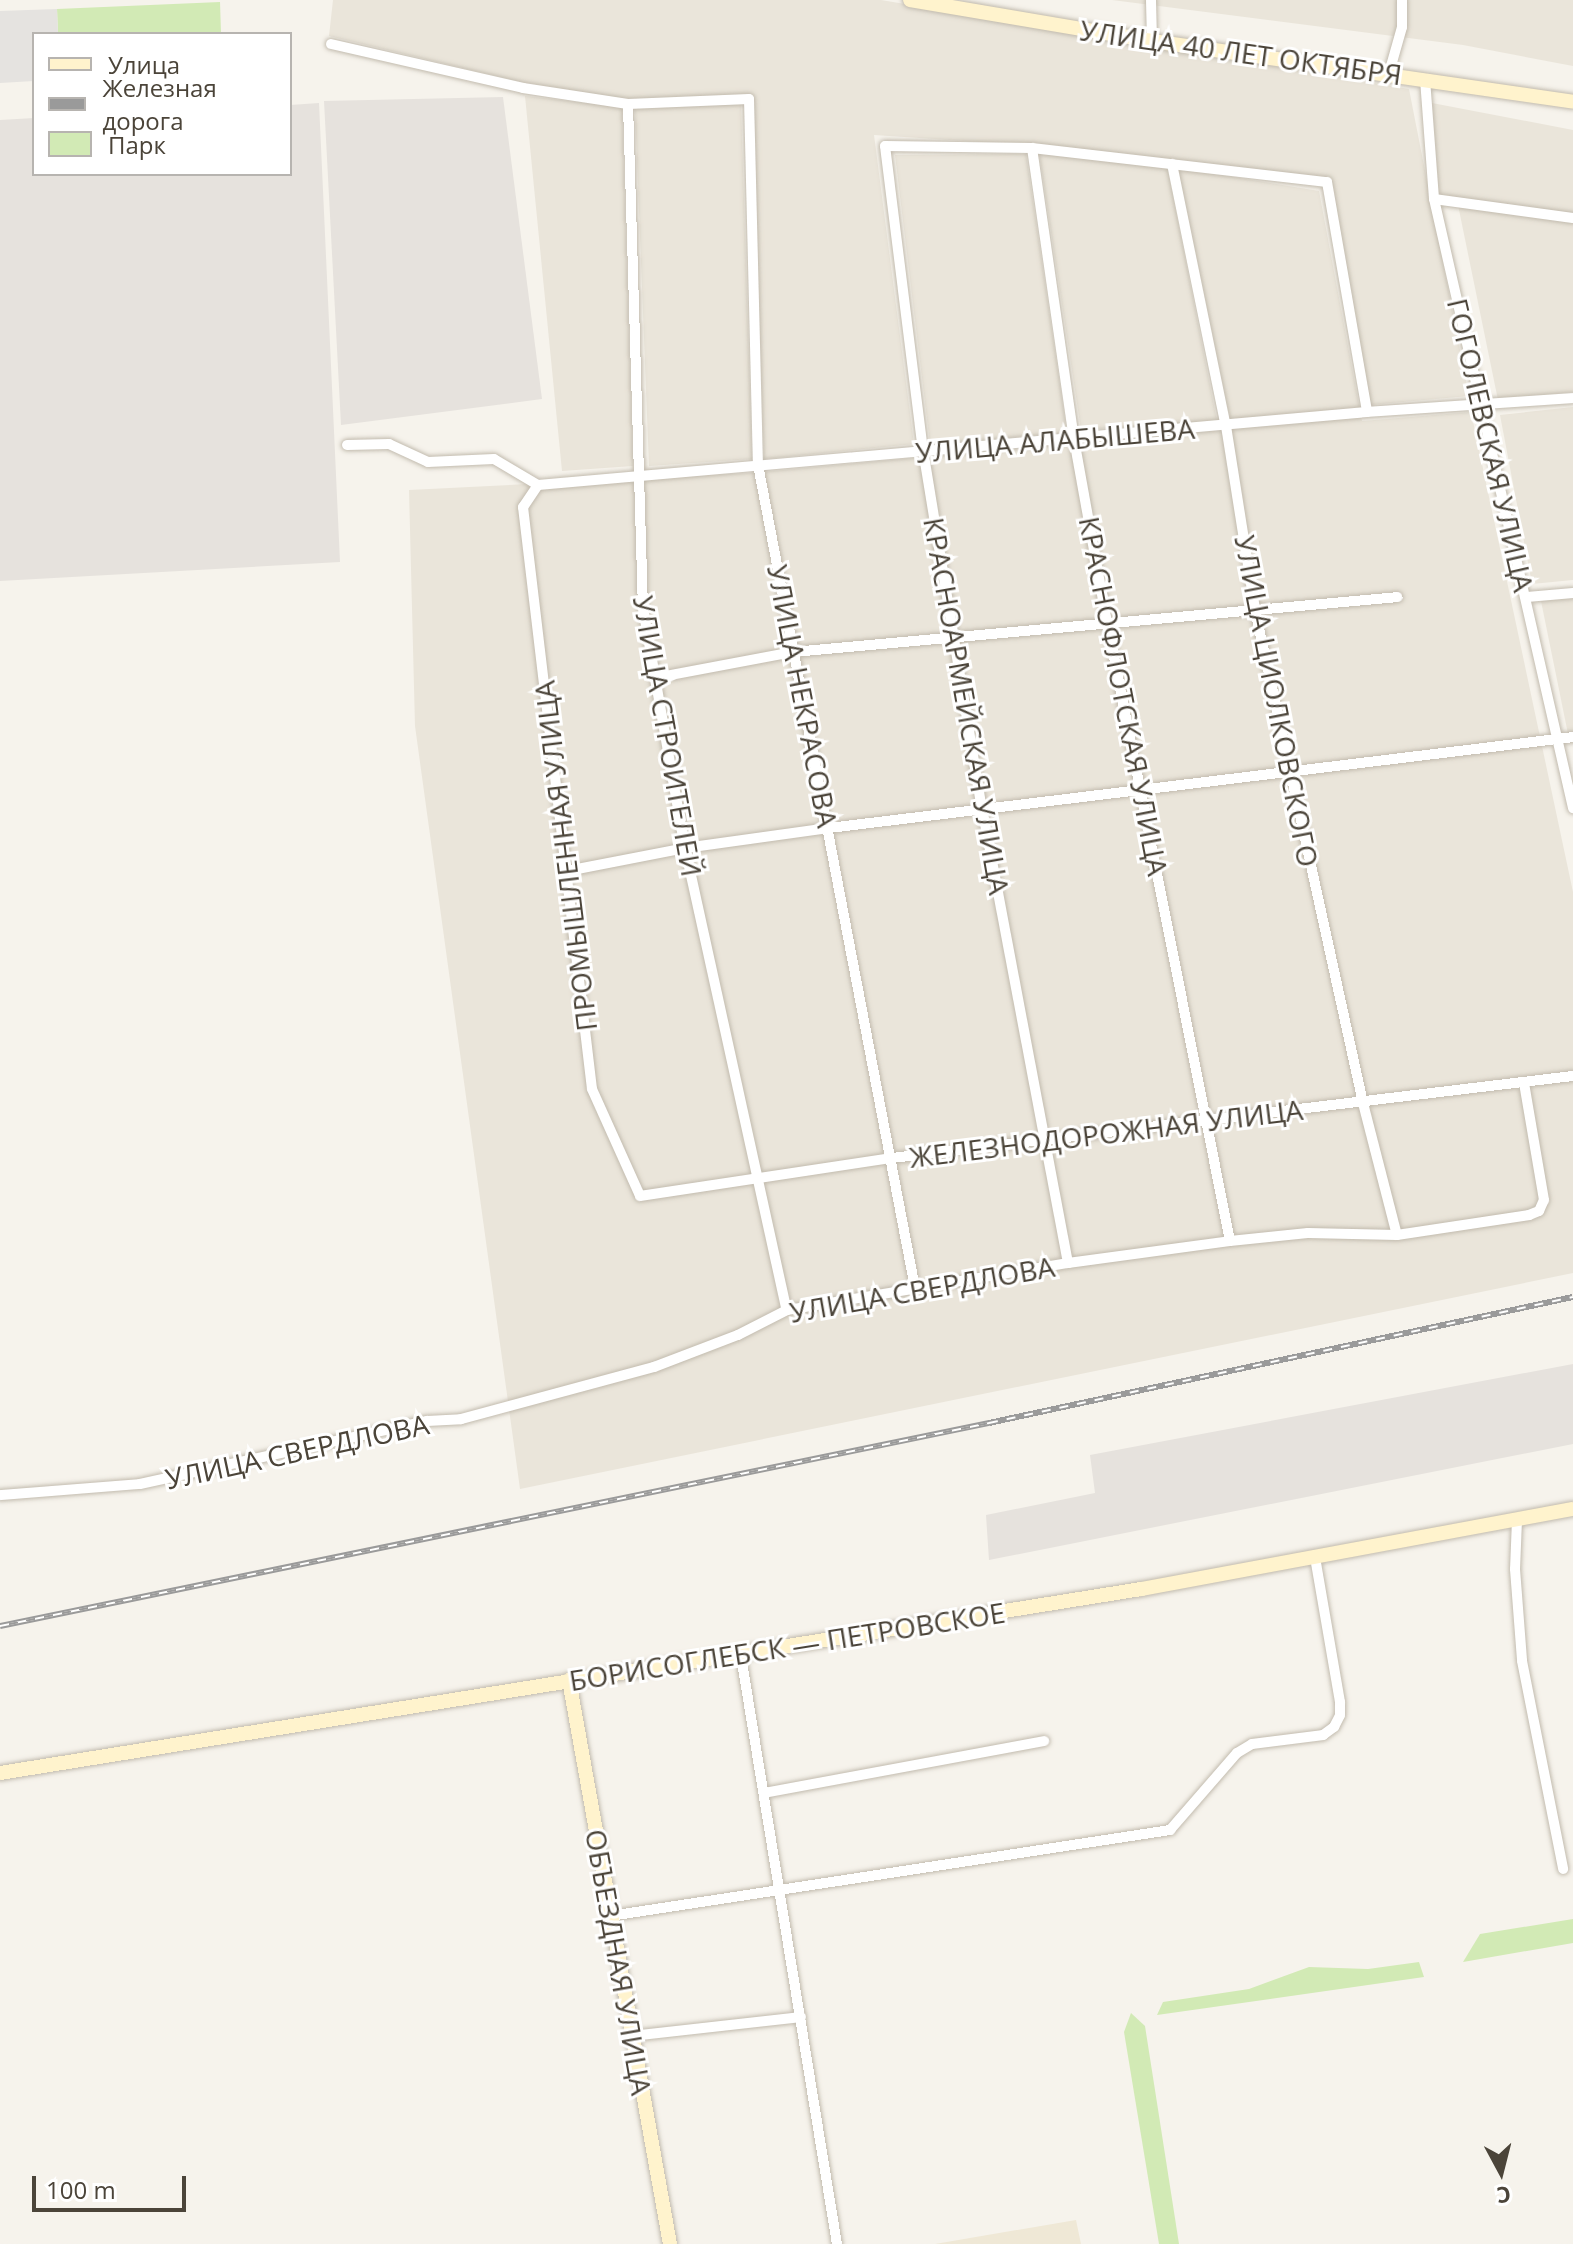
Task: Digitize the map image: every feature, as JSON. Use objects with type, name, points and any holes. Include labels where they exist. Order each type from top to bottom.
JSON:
[{"type":"street","name":"УЛИЦА 40 ЛЕТ ОКТЯБРЯ","points":[[910,0],[1152,41],[1573,102]]},
{"type":"street","points":[[1151,0],[1152,41]]},
{"type":"street","points":[[1389,73],[1402,27],[1402,0]]},
{"type":"street","points":[[331,44],[523,88],[628,104]]},
{"type":"street","name":"ГОГОЛЕВСКАЯ УЛИЦА","points":[[1425,79],[1434,199],[1573,808]]},
{"type":"street","name":"УЛИЦА НЕКРАСОВА","points":[[628,104],[749,99],[758,465],[915,1288]]},
{"type":"street","name":"УЛИЦА СТРОИТЕЛЕЙ","points":[[628,104],[643,608],[685,848],[787,1310]]},
{"type":"street","name":"КРАСНОАРМЕЙСКАЯ УЛИЦА","points":[[1032,148],[885,146],[923,451],[982,810],[1068,1263]]},
{"type":"street","points":[[1032,148],[1327,182],[1367,412]]},
{"type":"street","name":"КРАСНОФЛОТСКАЯ УЛИЦА","points":[[1032,148],[1074,439],[1107,622],[1230,1241]]},
{"type":"street","name":"УЛИЦА ЦИОЛКОВСКОГО","points":[[1172,164],[1226,426],[1255,610],[1363,1103],[1397,1235]]},
{"type":"street","points":[[1434,199],[1573,218]]},
{"type":"street","name":"УЛИЦА АЛАБЫШЕВА","points":[[538,485],[1367,412],[1573,398]]},
{"type":"street","points":[[347,445],[389,444],[428,462],[494,459],[538,485]]},
{"type":"street","name":"ПРОМЫШЛЕННАЯ УЛИЦА","points":[[538,485],[523,507],[592,1089],[640,1196]]},
{"type":"street","points":[[1527,597],[1573,593]]},
{"type":"street","points":[[655,678],[793,652],[1398,597]]},
{"type":"street","points":[[567,871],[685,848],[829,828],[1573,737]]},
{"type":"street","name":"ЖЕЛЕЗНОДОРОЖНАЯ УЛИЦА","points":[[640,1196],[892,1158],[1573,1076]]},
{"type":"street","name":"УЛИЦА СВЕРДЛОВА","points":[[0,1495],[140,1484],[427,1421],[461,1419],[654,1367],[738,1335],[787,1310],[1068,1263],[1230,1241],[1308,1233],[1397,1235],[1529,1215],[1539,1211],[1544,1200],[1524,1083]]},
{"type":"street","name":"БОРИСОГЛЕБСК — ПЕТРОВСКОЕ","points":[[0,1773],[569,1680],[741,1656],[1573,1509]]},
{"type":"street","points":[[1517,1520],[1515,1569],[1522,1661],[1563,1869]]},
{"type":"street","points":[[610,1916],[1170,1830],[1237,1753],[1252,1744],[1323,1735],[1334,1727],[1340,1715],[1340,1702],[1315,1557]]},
{"type":"street","points":[[741,1656],[837,2244]]},
{"type":"street","name":"ОБЪЕЗДНАЯ УЛИЦА","points":[[569,1680],[670,2244]]},
{"type":"street","points":[[764,1793],[1044,1741]]},
{"type":"street","points":[[632,2036],[801,2017]]},
{"type":"shaded area","points":[[333,0],[881,0],[1409,89],[1469,396],[1369,405],[1332,180],[1041,146],[874,135],[914,444],[764,459],[752,97],[630,100],[521,82],[329,36]]},
{"type":"shaded area","points":[[1112,0],[1573,0],[1573,66],[1463,45]]},
{"type":"shaded area","points":[[57,9],[58,32],[32,32],[32,81],[0,83],[0,11]]},
{"type":"shaded area","points":[[525,96],[622,107],[633,466],[562,471]]},
{"type":"shaded area","points":[[503,97],[542,399],[341,425],[324,101]]},
{"type":"shaded area","points":[[319,103],[340,562],[0,581],[0,120],[32,118],[32,176],[292,176],[292,105]]},
{"type":"shaded area","points":[[1432,103],[1573,130],[1573,213],[1439,195]]},
{"type":"shaded area","points":[[741,104],[752,459],[649,466],[635,107]]},
{"type":"shaded area","points":[[1039,152],[1167,166],[1217,421],[1081,430]]},
{"type":"shaded area","points":[[1026,154],[1067,433],[930,444],[895,155]]},
{"type":"shaded area","points":[[1178,168],[1319,191],[1362,421],[1471,412],[1573,892],[1573,1273],[520,1489],[415,726],[409,490],[751,473],[1232,429]]},
{"type":"shaded area","points":[[1458,205],[1573,221],[1573,392],[1498,400]]},
{"type":"shaded area","points":[[1573,407],[1573,580],[1532,584],[1500,415]]},
{"type":"shaded area","points":[[1573,598],[1573,734],[1568,734],[1541,601]]},
{"type":"shaded area","points":[[1573,1364],[1573,1444],[989,1560],[986,1515],[1095,1493],[1090,1455]]},
{"type":"shaded area","points":[[1076,2220],[1081,2244],[935,2244]]},
{"type":"green space","points":[[220,2],[221,32],[58,32],[57,9]]},
{"type":"green space","points":[[1573,1919],[1573,1943],[1463,1962],[1480,1934]]},
{"type":"green space","points":[[1419,1962],[1424,1977],[1157,2015],[1163,2002],[1249,1989],[1309,1967],[1368,1969]]},
{"type":"green space","points":[[1131,2013],[1145,2026],[1179,2244],[1159,2244],[1124,2032]]},
{"type":"railway","points":[[0,1626],[989,1423],[1573,1297]]}]
